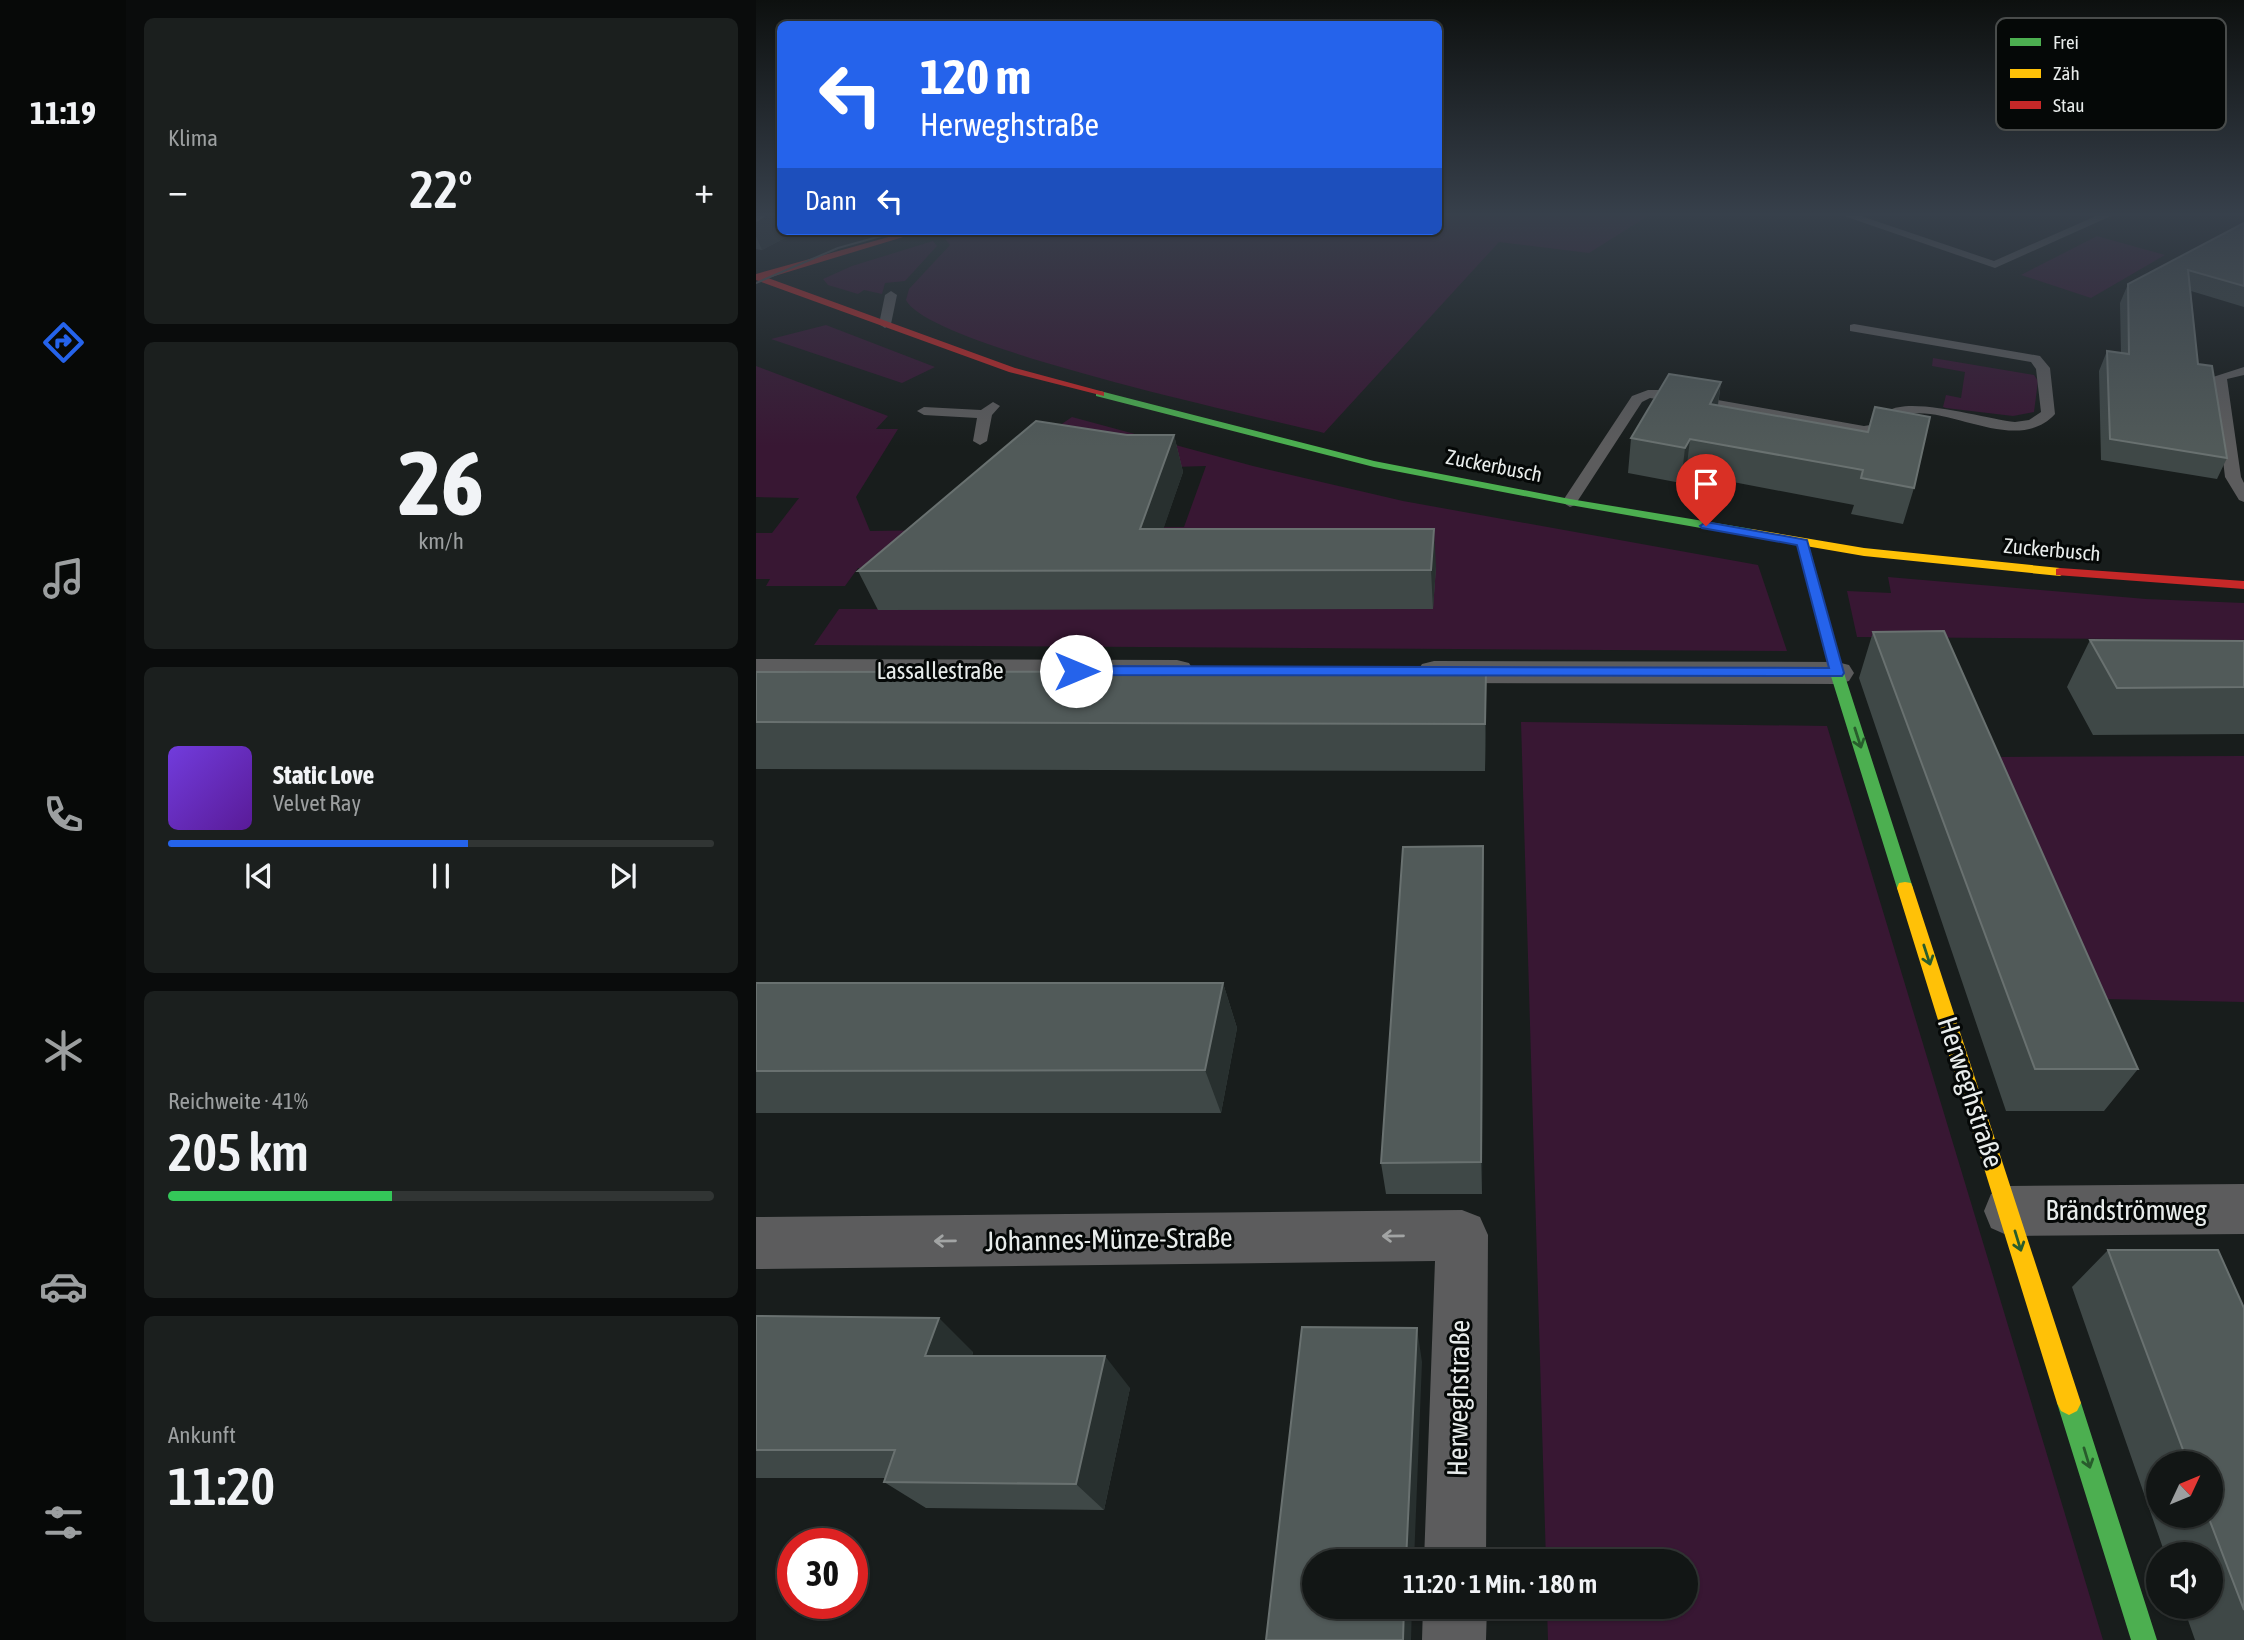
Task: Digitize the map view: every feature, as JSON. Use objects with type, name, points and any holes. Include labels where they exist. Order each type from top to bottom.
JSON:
[{"type":"street","name":"Zuckerbusch","points":[[797,293],[1012,370],[1207,423],[1374,464],[1570,502],[1802,542],[1959,563],[2244,585]]},
{"type":"street","name":"Herweghstraße","points":[[1802,542],[1838,673],[2144,1640]]},
{"type":"street","name":"Lassallestraße","points":[[756,670],[1205,671]]},
{"type":"street","points":[[1402,672],[1838,673]]},
{"type":"street","name":"Brändströmweg","points":[[2009,1211],[2244,1209]]},
{"type":"street","name":"Herweghstraße","points":[[1455,1549],[1462,1235]]},
{"type":"street","name":"Johannes-Münze-Straße","points":[[756,1243],[1462,1235]]},
{"type":"street","points":[[1454,1640],[1455,1619]]},
{"type":"lane","points":[[885,324],[891,295]]},
{"type":"lane","points":[[1570,502],[1637,399],[1648,394],[1661,394],[1864,430],[1881,429],[1888,424],[1893,414],[1914,409],[2009,425],[2030,424],[2048,414],[2043,368],[2035,359],[1854,328]]},
{"type":"lane","points":[[2244,371],[2220,377],[2233,477],[2244,497]]},
{"type":"lane","points":[[925,411],[989,410],[980,441]]},
{"type":"shaded area","points":[[908,293],[1453,293],[1324,433],[1169,396],[1031,358],[971,338],[928,318],[906,300]]},
{"type":"shaded area","points":[[2074,293],[2100,293],[2091,298]]},
{"type":"shaded area","points":[[826,325],[935,367],[902,383],[771,339]]},
{"type":"shaded area","points":[[1933,358],[2034,375],[2038,381],[2034,412],[2013,416],[1943,407],[1946,395],[1961,398],[1965,372],[1932,366]]},
{"type":"shaded area","points":[[756,366],[888,416],[876,429],[898,429],[856,497],[870,531],[1184,527],[1206,466],[1140,468],[1028,447],[1072,417],[1253,466],[1403,501],[1758,565],[1787,651],[814,645],[839,609],[1432,609],[1435,567],[858,568],[845,586],[766,586],[770,579],[756,579],[756,533],[772,533],[799,498],[756,497]]},
{"type":"shaded area","points":[[1888,577],[2146,599],[2244,603],[2244,640],[1857,637],[1847,591],[1891,593]]},
{"type":"shaded area","points":[[1521,722],[1827,726],[2103,1640],[1548,1640],[1547,1619],[1698,1619],[1698,1549],[1546,1549]]},
{"type":"shaded area","points":[[2244,756],[2244,1002],[2105,999],[1998,757]]},
{"type":"building","points":[[2128,293],[2190,293],[2198,364],[2212,366],[2227,458],[2110,439],[2107,351],[2129,354]]},
{"type":"building","points":[[1669,374],[1721,382],[1710,404],[1868,432],[1875,407],[1930,417],[1914,488],[1861,478],[1863,470],[1690,439],[1685,448],[1631,438]]},
{"type":"building","points":[[1036,421],[1127,435],[1174,435],[1140,529],[1434,529],[1431,570],[858,571]]},
{"type":"building","points":[[1944,631],[2138,1069],[2035,1069],[1873,632]]},
{"type":"building","points":[[2090,640],[2244,641],[2244,687],[2117,688]]},
{"type":"building","points":[[1486,671],[1485,724],[756,722],[756,672]]},
{"type":"building","points":[[1483,846],[1481,1162],[1381,1163],[1403,847]]},
{"type":"building","points":[[756,983],[1223,983],[1205,1070],[756,1071]]},
{"type":"building","points":[[2108,1250],[2218,1250],[2244,1308],[2244,1610],[2223,1555],[2223,1542],[2218,1542],[2213,1528],[2223,1528],[2223,1451],[2183,1451]]},
{"type":"building","points":[[756,1316],[939,1318],[925,1356],[1105,1356],[1076,1484],[884,1482],[895,1450],[756,1450]]},
{"type":"building","points":[[1302,1327],[1417,1328],[1407,1549],[1302,1549],[1302,1619],[1404,1619],[1403,1640],[1266,1640]]},
{"type":"traffic: fast","points":[[1100,394],[1374,464],[1570,502],[1752,533]]},
{"type":"traffic: fast","points":[[1802,542],[1837,673],[1905,888]]},
{"type":"traffic: fast","points":[[2069,1403],[2144,1640]]},
{"type":"traffic: slow","points":[[1752,533],[1864,552],[2060,572]]},
{"type":"traffic: slow","points":[[1905,888],[2069,1403]]},
{"type":"traffic: jam","points":[[799,293],[1012,370],[1100,394]]},
{"type":"traffic: jam","points":[[2060,572],[2244,585]]},
{"type":"route","points":[[1076,671],[1838,673],[1802,542],[1706,526]]}]
